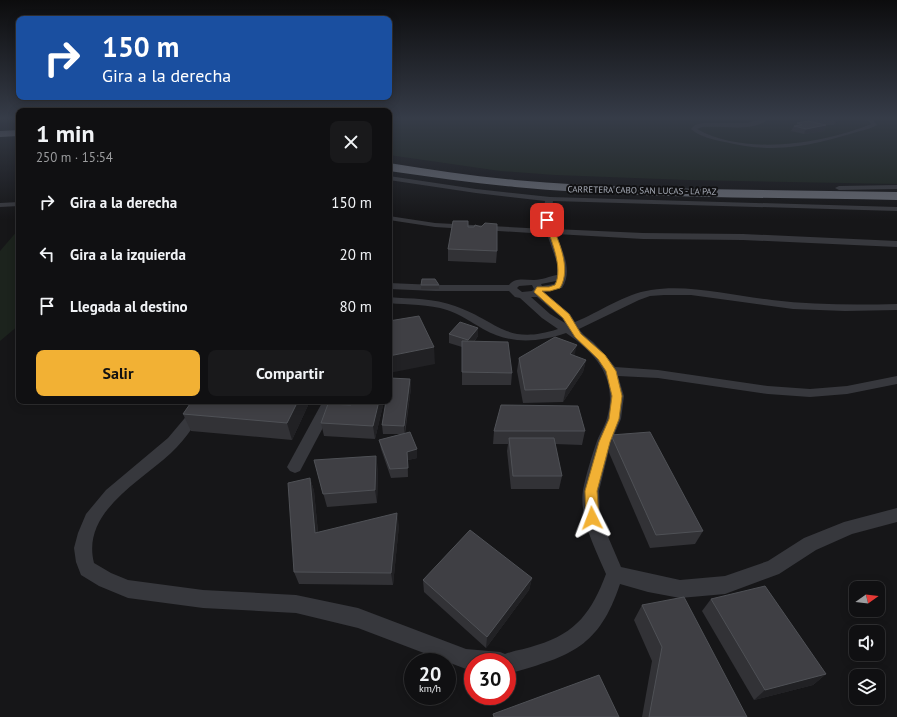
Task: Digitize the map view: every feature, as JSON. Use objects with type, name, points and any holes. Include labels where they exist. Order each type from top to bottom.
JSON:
[{"type":"highway","name":"CARRETERA CABO SAN LUCAS - LA PAZ","points":[[392,161],[470,173],[558,181],[897,189]]},
{"type":"highway","name":"CARRETERA CABO SAN LUCAS - LA PAZ","points":[[392,167],[454,177],[551,187],[897,196]]},
{"type":"street","points":[[392,178],[469,190],[550,199],[897,209]]},
{"type":"street","points":[[512,288],[513,285],[520,282],[537,288],[550,289],[558,286],[562,278],[558,252],[547,220],[547,206],[550,199]]},
{"type":"street","points":[[0,205],[16,204]]},
{"type":"street","points":[[392,218],[435,225],[642,236],[743,237],[897,244]]},
{"type":"street","points":[[392,286],[428,289],[470,287],[512,288]]},
{"type":"street","points":[[512,288],[515,293],[524,296],[546,316],[573,330]]},
{"type":"street","points":[[524,296],[537,288]]},
{"type":"street","points":[[516,662],[553,651],[580,636],[598,614],[615,574],[592,518],[591,491],[604,442],[614,419],[617,396],[611,371],[602,357],[573,330],[556,307],[537,288]]},
{"type":"street","points":[[392,300],[440,305],[461,312],[494,330],[518,338],[527,338],[573,330],[627,301],[651,293],[662,292],[701,294],[795,306],[838,308],[897,307]]},
{"type":"street","points":[[611,371],[658,374],[768,390],[810,393],[847,390],[897,380]]},
{"type":"street","points":[[200,404],[182,432],[161,453],[124,481],[102,505],[86,530],[83,550],[87,569],[105,580],[128,589],[202,599],[296,604],[358,618],[464,658]]},
{"type":"street","points":[[295,467],[328,404]]},
{"type":"street","points":[[615,574],[648,583],[680,589],[726,585],[773,568],[810,544],[850,527],[897,515]]},
{"type":"shaded area","points":[[392,151],[897,151],[897,184],[687,180],[555,175],[500,171],[392,155]]},
{"type":"shaded area","points":[[16,232],[16,328],[0,341],[0,251]]},
{"type":"building","points":[[453,221],[468,221],[468,227],[474,227],[475,225],[481,227],[485,223],[497,224],[497,251],[448,249]]},
{"type":"building","points":[[422,279],[435,279],[439,285],[421,285]]},
{"type":"building","points":[[419,316],[434,347],[392,355],[392,320]]},
{"type":"building","points":[[460,322],[478,328],[468,340],[449,334]]},
{"type":"building","points":[[555,337],[577,345],[570,354],[586,360],[566,389],[525,390],[519,358]]},
{"type":"building","points":[[462,341],[508,342],[512,373],[462,372]]},
{"type":"building","points":[[392,378],[410,379],[404,426],[382,425],[386,404],[392,404]]},
{"type":"building","points":[[190,404],[296,404],[287,423],[183,414]]},
{"type":"building","points":[[328,404],[378,404],[373,426],[321,423]]},
{"type":"building","points":[[501,405],[578,406],[585,431],[494,431]]},
{"type":"building","points":[[410,432],[417,449],[407,452],[408,468],[390,469],[379,440]]},
{"type":"building","points":[[650,432],[703,531],[656,535],[611,435]]},
{"type":"building","points":[[509,438],[554,438],[562,476],[513,476]]},
{"type":"building","points":[[376,456],[375,490],[323,494],[314,460]]},
{"type":"building","points":[[310,478],[315,533],[397,513],[391,573],[294,572],[288,483]]},
{"type":"building","points":[[470,530],[532,578],[487,637],[423,580]]},
{"type":"building","points":[[765,586],[826,674],[765,690],[711,599]]},
{"type":"building","points":[[684,597],[747,717],[649,717],[662,647],[642,605]]},
{"type":"building","points":[[599,675],[619,717],[494,717],[493,714]]},
{"type":"route","points":[[547,220],[555,240],[561,265],[562,278],[558,286],[550,289],[539,289],[538,292],[566,316],[578,336],[602,357],[611,371],[617,396],[614,419],[604,442],[591,491],[592,518]]}]
